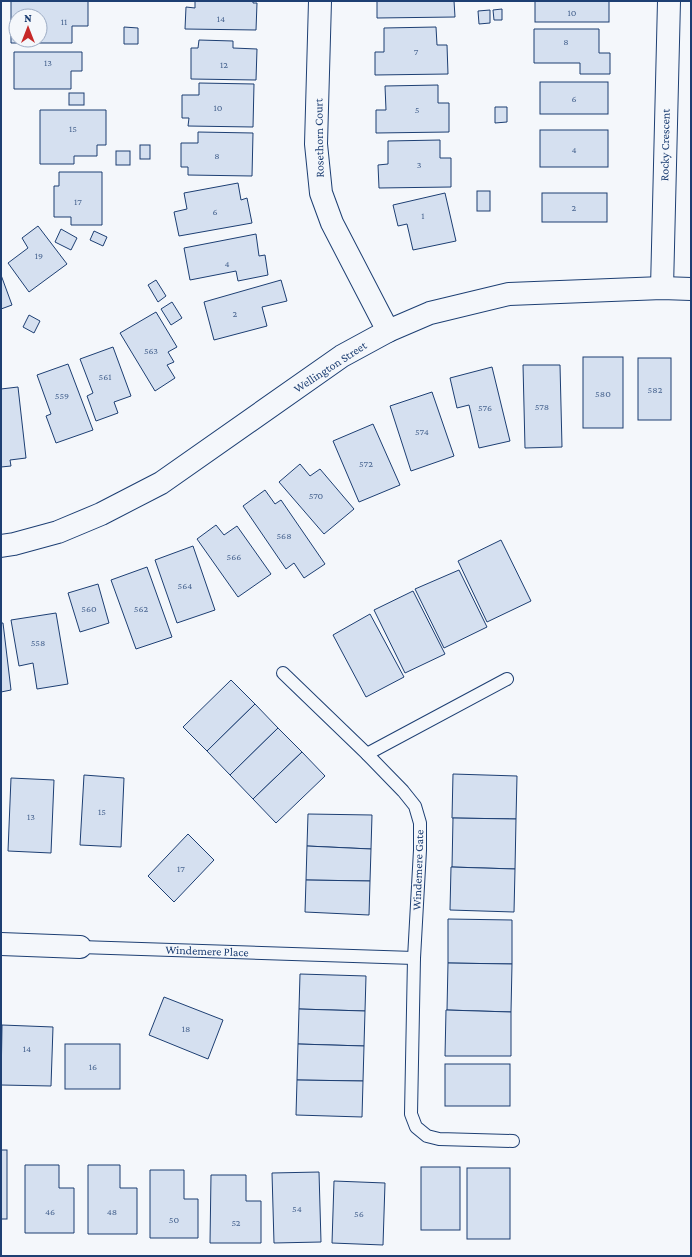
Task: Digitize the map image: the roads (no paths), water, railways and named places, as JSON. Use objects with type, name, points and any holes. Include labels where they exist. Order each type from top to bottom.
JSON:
[{"type":"street","name":"Rosethorn Court","points":[[320,1],[316,144],[321,193],[332,223],[388,331]]},
{"type":"street","name":"Rocky Crescent","points":[[662,288],[668,1]]},
{"type":"street","name":"Wellington Street","points":[[1,546],[58,532],[101,514],[161,483],[342,356],[388,331],[430,313],[509,294],[662,288],[691,289]]},
{"type":"street","name":"Windemere Place","points":[[1,944],[80,947]]},
{"type":"lane","name":"Windemere Gate","points":[[283,673],[403,791],[415,806],[420,823],[414,958],[411,1114],[416,1127],[427,1136],[439,1139],[513,1141]]},
{"type":"lane","points":[[367,754],[506,679]]},
{"type":"lane","name":"Windemere Place","points":[[80,947],[414,958]]}]
